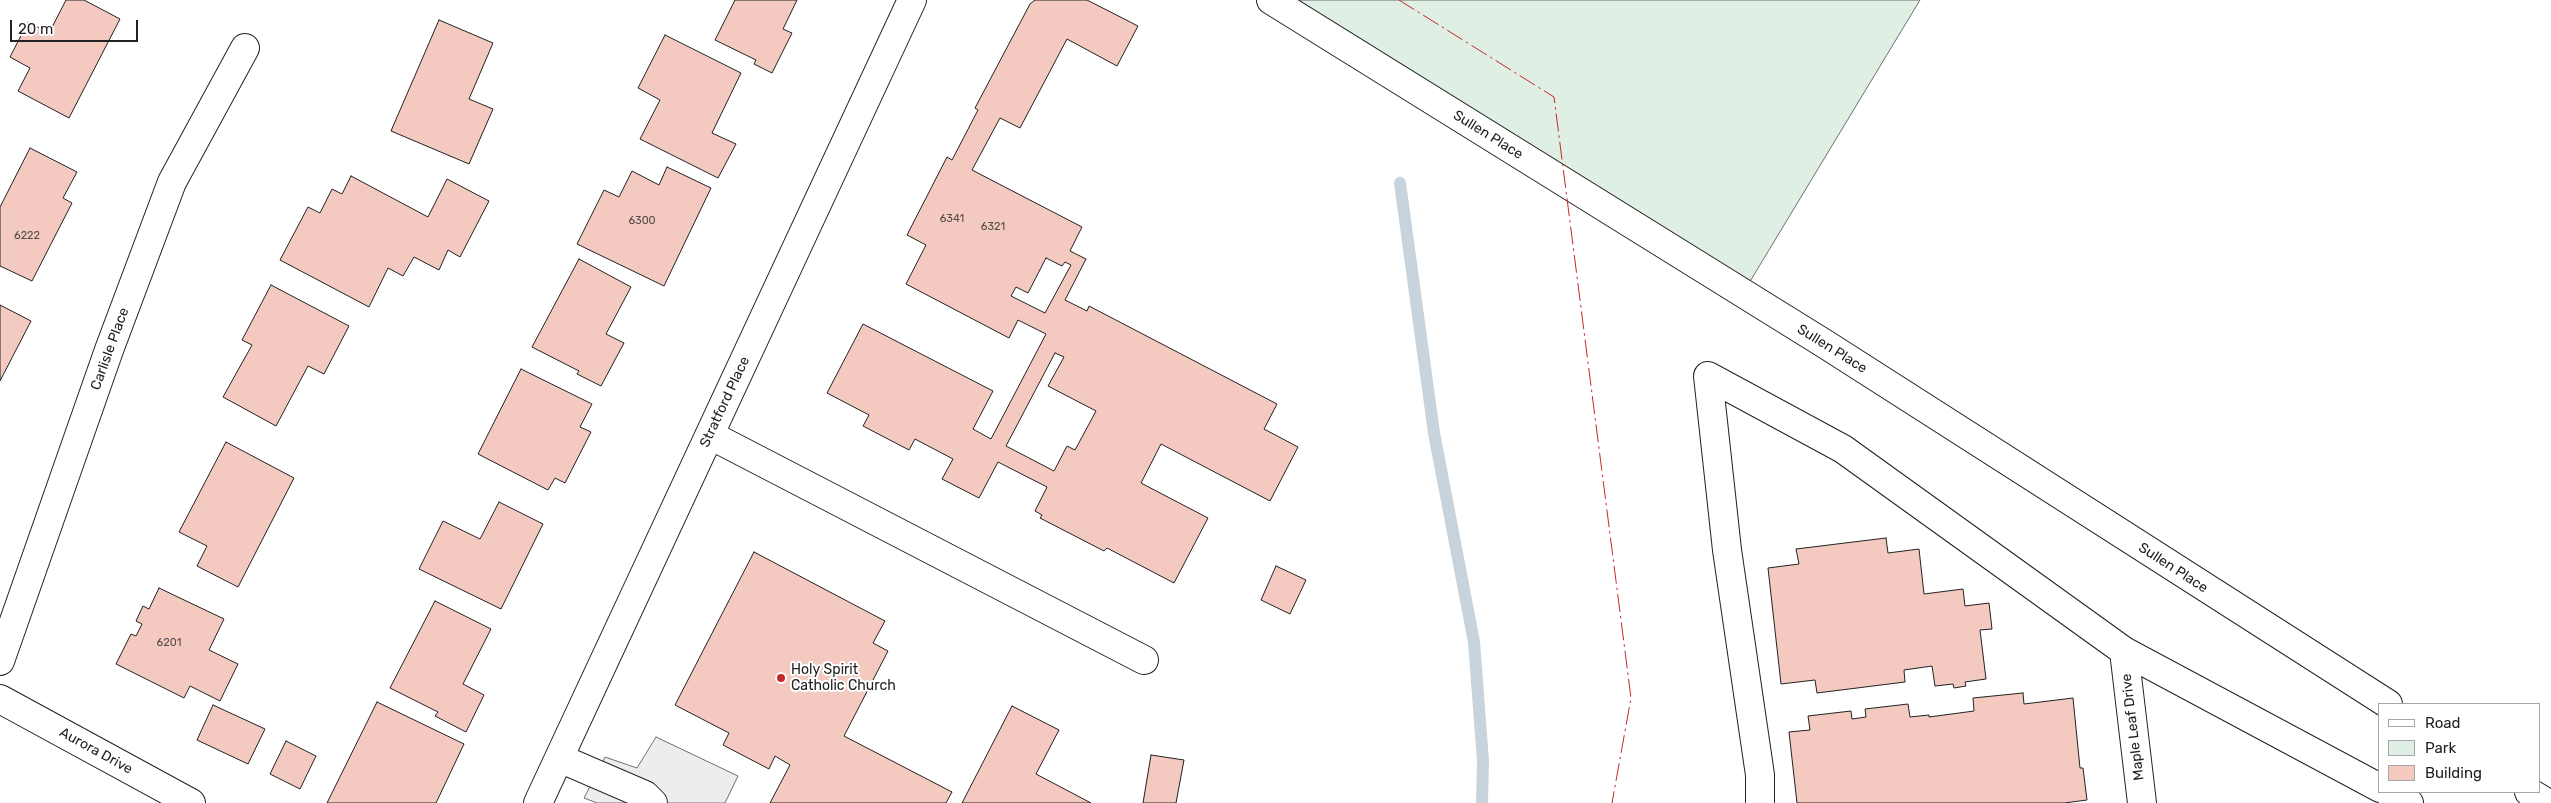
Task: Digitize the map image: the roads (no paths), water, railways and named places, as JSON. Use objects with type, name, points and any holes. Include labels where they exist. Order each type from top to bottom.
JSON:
[{"type":"street","name":"Stratford Place","points":[[538,803],[912,0]]},
{"type":"street","name":"Sullen Place","points":[[1271,0],[1824,344],[2386,703]]},
{"type":"street","name":"Carlisle Place","points":[[0,661],[109,350],[172,182],[245,48]]},
{"type":"street","points":[[1760,803],[1760,775],[1727,550],[1708,376],[1843,449],[2124,651],[2378,787]]},
{"type":"street","points":[[710,435],[1144,660]]},
{"type":"street","name":"Maple Leaf Drive","points":[[2124,651],[2142,803]]},
{"type":"street","name":"Aurora Drive","points":[[0,699],[191,803]]},
{"type":"street","points":[[559,758],[645,795],[653,803]]},
{"type":"street","points":[[2390,793],[2409,803]]},
{"type":"street","points":[[2531,793],[2547,803]]},
{"type":"waterway","points":[[1400,183],[1434,433],[1474,642],[1483,761],[1482,803]]},
{"type":"place","name":"Holy Spirit Catholic Church","points":[[781,678]]}]
